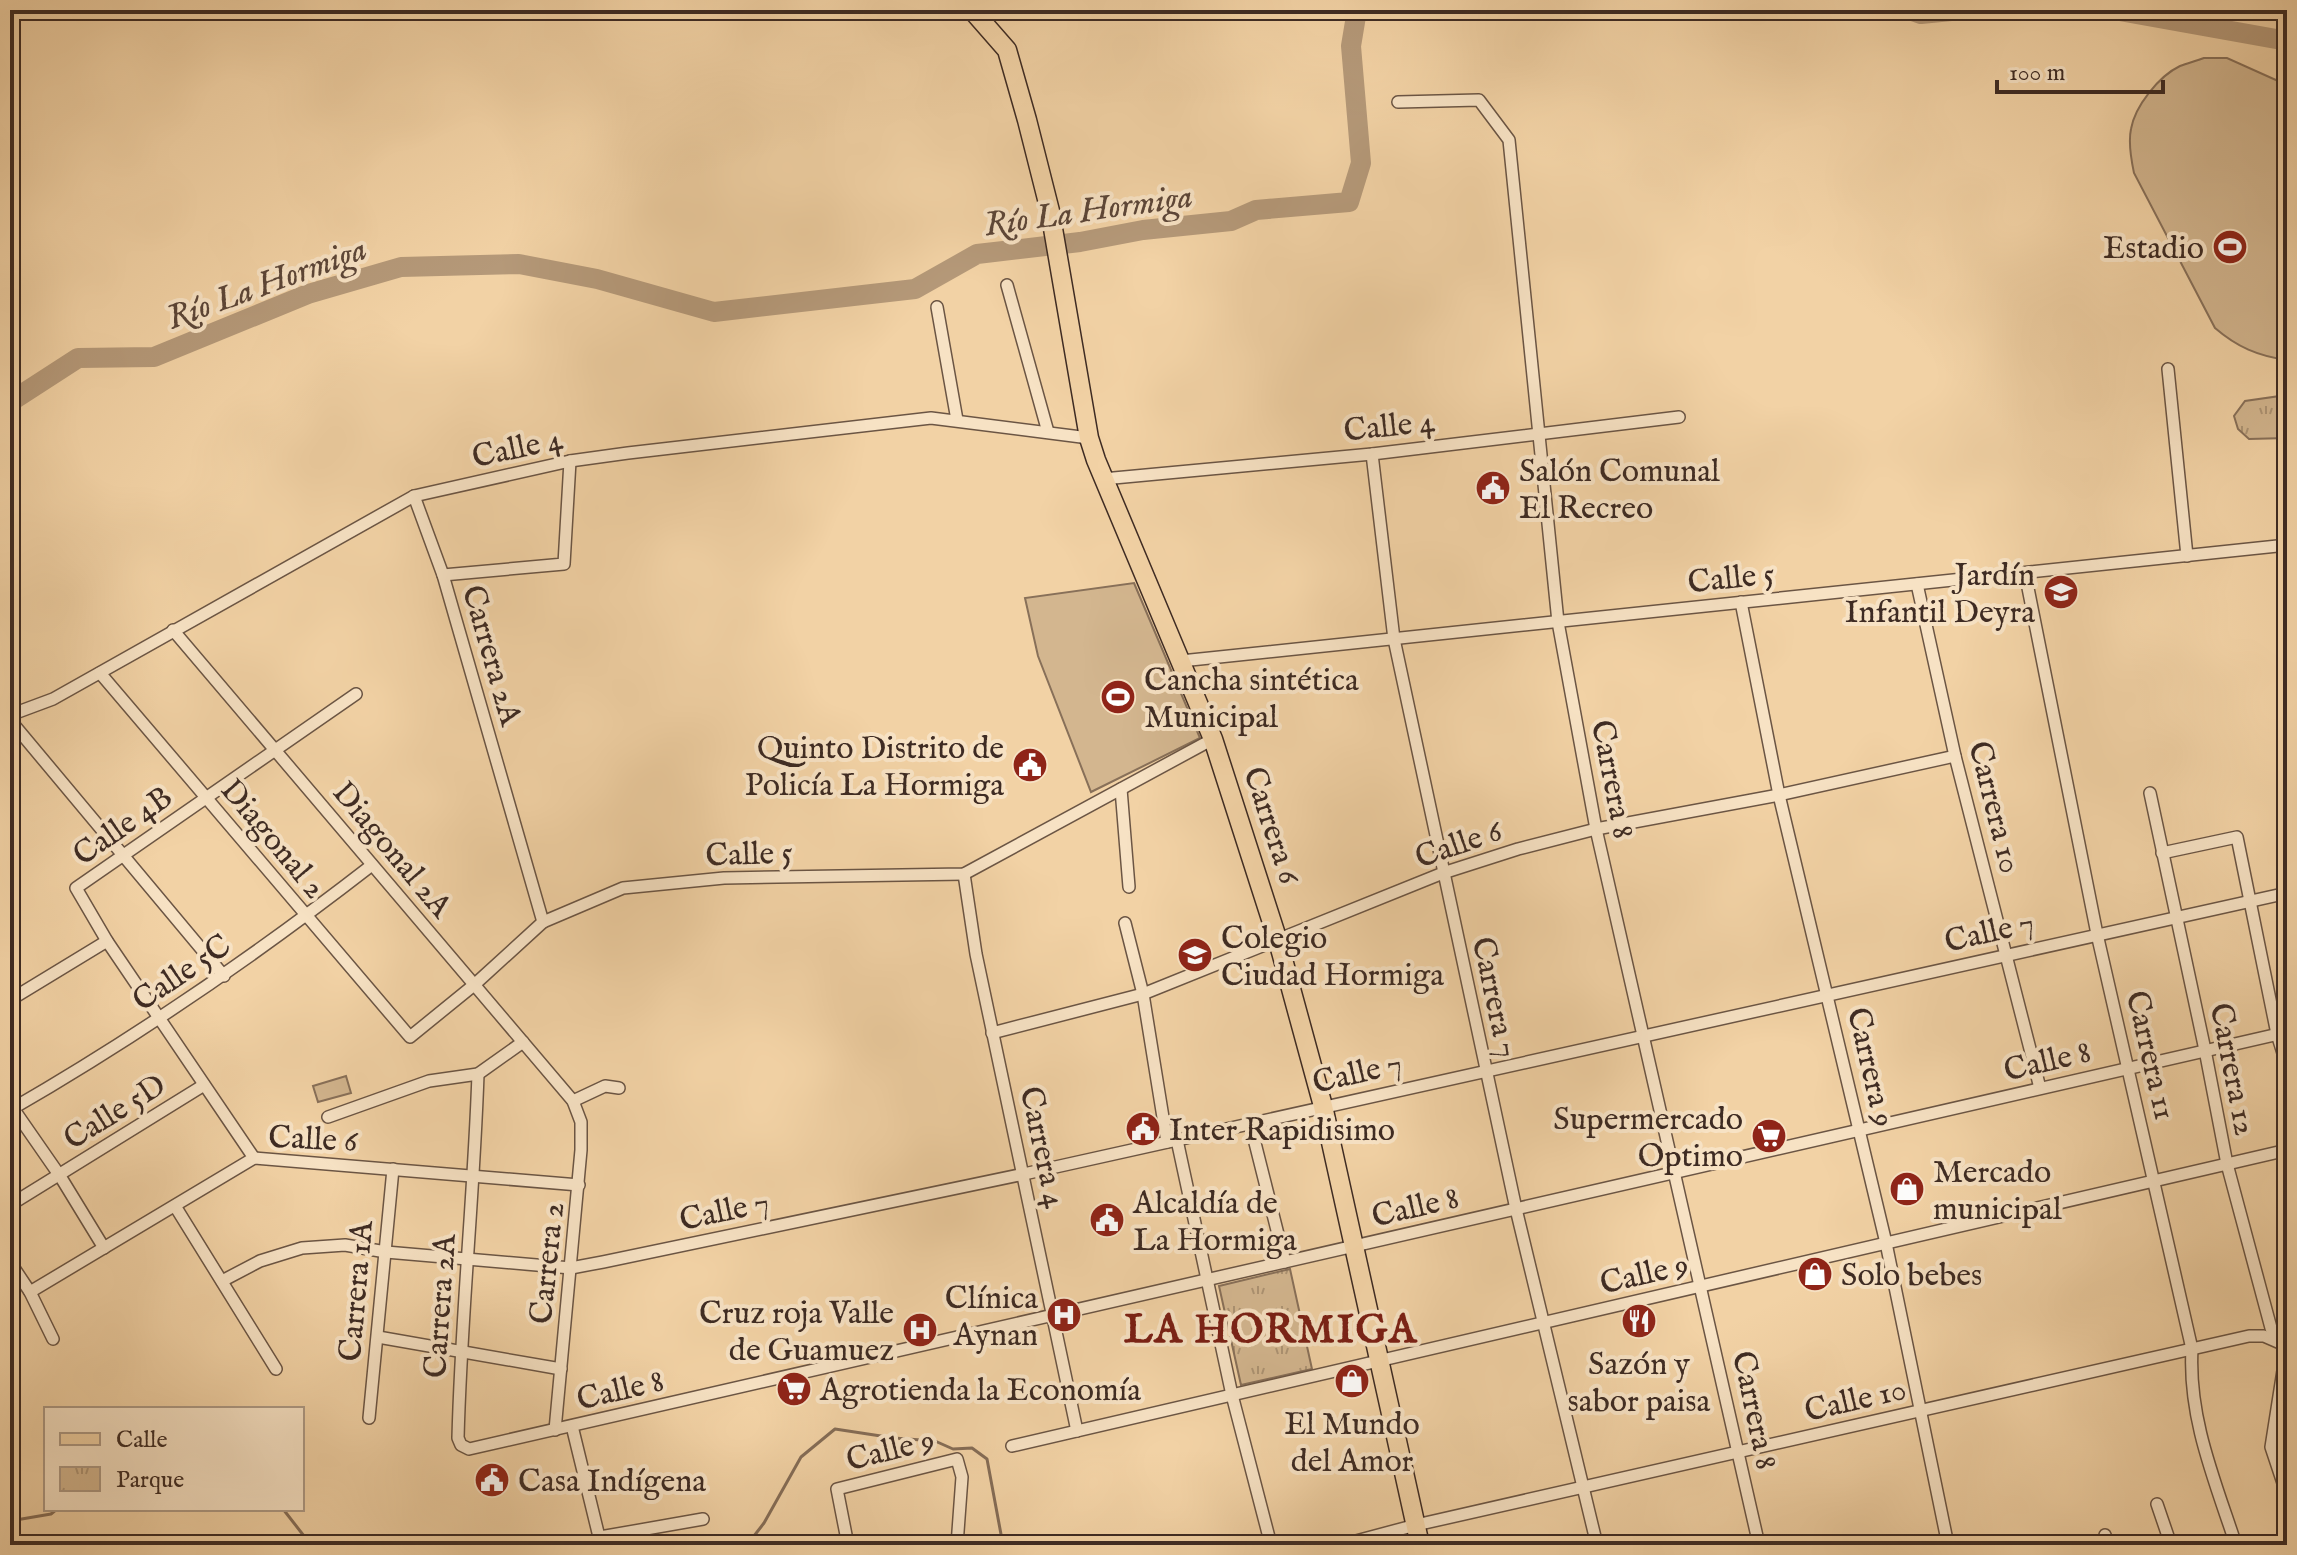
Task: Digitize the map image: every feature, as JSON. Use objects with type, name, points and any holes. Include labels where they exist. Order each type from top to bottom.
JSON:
[{"type":"main road","name":"Carrera 6","points":[[972,10],[1007,50],[1050,211],[1089,438],[1103,479],[1213,739],[1278,941],[1323,1106],[1420,1545]]},
{"type":"street","name":"Carrera 8","points":[[1398,102],[1479,100],[1509,140],[1558,622],[1596,829],[1759,1545]]},
{"type":"street","points":[[1007,285],[1048,432]]},
{"type":"street","points":[[937,307],[957,420]]},
{"type":"street","points":[[2168,369],[2187,556]]},
{"type":"street","name":"Calle 4","points":[[1103,479],[1372,454],[1679,417]]},
{"type":"street","name":"Calle 4","points":[[10,718],[53,699],[414,496],[570,461],[931,418],[1089,438]]},
{"type":"street","name":"Carrera 7","points":[[1372,454],[1394,639],[1516,1209],[1597,1545]]},
{"type":"street","points":[[443,575],[564,564],[570,461]]},
{"type":"street","name":"Carrera 2A","points":[[414,496],[443,575],[543,922]]},
{"type":"street","name":"Calle 5","points":[[1181,661],[2287,545]]},
{"type":"street","name":"Carrera 11","points":[[2025,573],[2097,934],[2192,1349],[2191,1374],[2199,1436],[2236,1545]]},
{"type":"street","name":"Carrera 10","points":[[1917,584],[1955,756],[2040,1088]]},
{"type":"street","name":"Carrera 9","points":[[1741,602],[1779,795],[1886,1243],[1948,1545]]},
{"type":"street","name":"Diagonal 2A","points":[[173,630],[573,1101]]},
{"type":"street","name":"Diagonal 2","points":[[100,673],[410,1037],[474,985]]},
{"type":"street","name":"Calle 4B","points":[[107,941],[76,888],[356,694]]},
{"type":"street","points":[[10,718],[224,976]]},
{"type":"street","points":[[964,874],[1213,739]]},
{"type":"street","name":"Calle 6","points":[[992,1033],[1143,994],[1443,873],[1518,849],[1596,829],[1779,795],[1955,756]]},
{"type":"street","points":[[1121,789],[1129,887]]},
{"type":"street","name":"Carrera 12","points":[[2150,793],[2227,1164],[2271,1328],[2287,1346]]},
{"type":"street","points":[[2162,853],[2237,837],[2287,1066]]},
{"type":"street","name":"Calle 5C","points":[[11,1108],[161,1018],[224,976],[372,865]]},
{"type":"street","name":"Calle 5","points":[[543,922],[623,888],[724,878],[964,874]]},
{"type":"street","name":"Carrera 4","points":[[964,874],[992,1033],[1077,1431]]},
{"type":"street","name":"Calle 7","points":[[222,1281],[260,1261],[302,1248],[345,1245],[386,1252],[571,1268],[1024,1174],[2287,893]]},
{"type":"street","points":[[474,985],[543,922]]},
{"type":"street","points":[[1125,923],[1143,994],[1172,1141],[1271,1545]]},
{"type":"street","points":[[10,1000],[107,941],[254,1158]]},
{"type":"street","name":"Calle 8","points":[[555,1430],[2282,1033]]},
{"type":"street","points":[[328,1117],[429,1081],[478,1074],[523,1042]]},
{"type":"street","name":"Carrera 2A","points":[[478,1074],[475,1176],[460,1352],[458,1438],[461,1445],[469,1449],[555,1430]]},
{"type":"street","name":"Calle 5D","points":[[10,1205],[204,1085]]},
{"type":"street","points":[[573,1101],[605,1086],[619,1088]]},
{"type":"street","name":"Carrera 2","points":[[555,1430],[579,1185],[581,1122],[573,1101]]},
{"type":"street","points":[[11,1108],[60,1176],[104,1248]]},
{"type":"street","points":[[1250,1123],[1285,1262]]},
{"type":"street","name":"Calle 9","points":[[1012,1446],[2287,1150]]},
{"type":"street","name":"Calle 6","points":[[30,1292],[254,1158],[579,1185]]},
{"type":"street","name":"Carrera 1A","points":[[369,1418],[393,1169]]},
{"type":"street","points":[[175,1206],[276,1369]]},
{"type":"street","points":[[10,1262],[30,1292],[53,1339]]},
{"type":"street","name":"Calle 10","points":[[1341,1545],[1416,1525],[2192,1349],[2264,1336],[2287,1346]]},
{"type":"street","points":[[378,1337],[561,1369]]},
{"type":"street","points":[[2287,1346],[2271,1447],[2287,1495]]},
{"type":"street","points":[[572,1426],[601,1541],[703,1519]]},
{"type":"street","name":"Calle 9","points":[[848,1545],[837,1489],[957,1459],[962,1477],[957,1545]]},
{"type":"street","points":[[2157,1504],[2171,1545]]},
{"type":"green space","name":"Estadio","points":[[2204,58],[2227,58],[2287,85],[2287,360],[2248,350],[2215,328],[2134,173],[2130,134],[2133,120],[2143,102],[2156,84],[2172,71]]},
{"type":"green space","points":[[2287,395],[2287,438],[2249,439],[2238,429],[2234,416],[2245,401]]},
{"type":"green space","name":"Cancha sintética Municipal","points":[[1134,583],[1200,738],[1091,792],[1038,656],[1025,598]]},
{"type":"green space","points":[[346,1076],[351,1093],[318,1102],[313,1086]]},
{"type":"green space","points":[[1290,1269],[1312,1369],[1241,1385],[1219,1286]]},
{"type":"waterway","name":"Río La Hormiga","points":[[10,402],[78,358],[154,357],[308,294],[401,267],[519,264],[597,279],[714,312],[915,289],[977,254],[1080,242],[1143,230],[1231,221],[1256,210],[1349,202],[1361,163],[1351,46],[1357,10]]},
{"type":"waterway","name":"Río La Hormiga","points":[[1910,10],[1921,14],[1961,10]]},
{"type":"waterway","name":"Río La Hormiga","points":[[2114,10],[2287,41]]},
{"type":"waterway","points":[[747,1545],[764,1523],[801,1457],[835,1429],[935,1441],[953,1449],[972,1448],[987,1459],[1003,1545]]},
{"type":"waterway","points":[[10,1521],[55,1511]]},
{"type":"waterway","points":[[285,1511],[311,1545]]},
{"type":"place","name":"Estadio","points":[[2230,247]]},
{"type":"place","name":"Salón Comunal El Recreo","points":[[1493,488]]},
{"type":"place","name":"Jardín Infantil Deyra","points":[[2061,592]]},
{"type":"place","name":"Cancha sintética Municipal","points":[[1118,697]]},
{"type":"place","name":"Quinto Distrito de Policía La Hormiga","points":[[1030,765]]},
{"type":"place","name":"Colegio Ciudad Hormiga","points":[[1195,955]]},
{"type":"place","name":"Inter Rapidisimo","points":[[1143,1129]]},
{"type":"place","name":"Supermercado Optimo","points":[[1769,1136]]},
{"type":"place","name":"Mercado municipal","points":[[1907,1189]]},
{"type":"place","name":"Alcaldía de La Hormiga","points":[[1107,1220]]},
{"type":"place","name":"Solo bebes","points":[[1815,1274]]},
{"type":"place","name":"Clínica Aynan","points":[[1064,1315]]},
{"type":"place","name":"Sazón y sabor paisa","points":[[1639,1321]]},
{"type":"place","name":"Cruz roja Valle de Guamuez","points":[[920,1330]]},
{"type":"place","name":"El Mundo del Amor","points":[[1352,1381]]},
{"type":"place","name":"Agrotienda la Economía","points":[[794,1389]]},
{"type":"place","name":"Casa Indígena","points":[[492,1480]]},
{"type":"district","name":"LA HORMIGA","points":[[1271,1328]]}]
